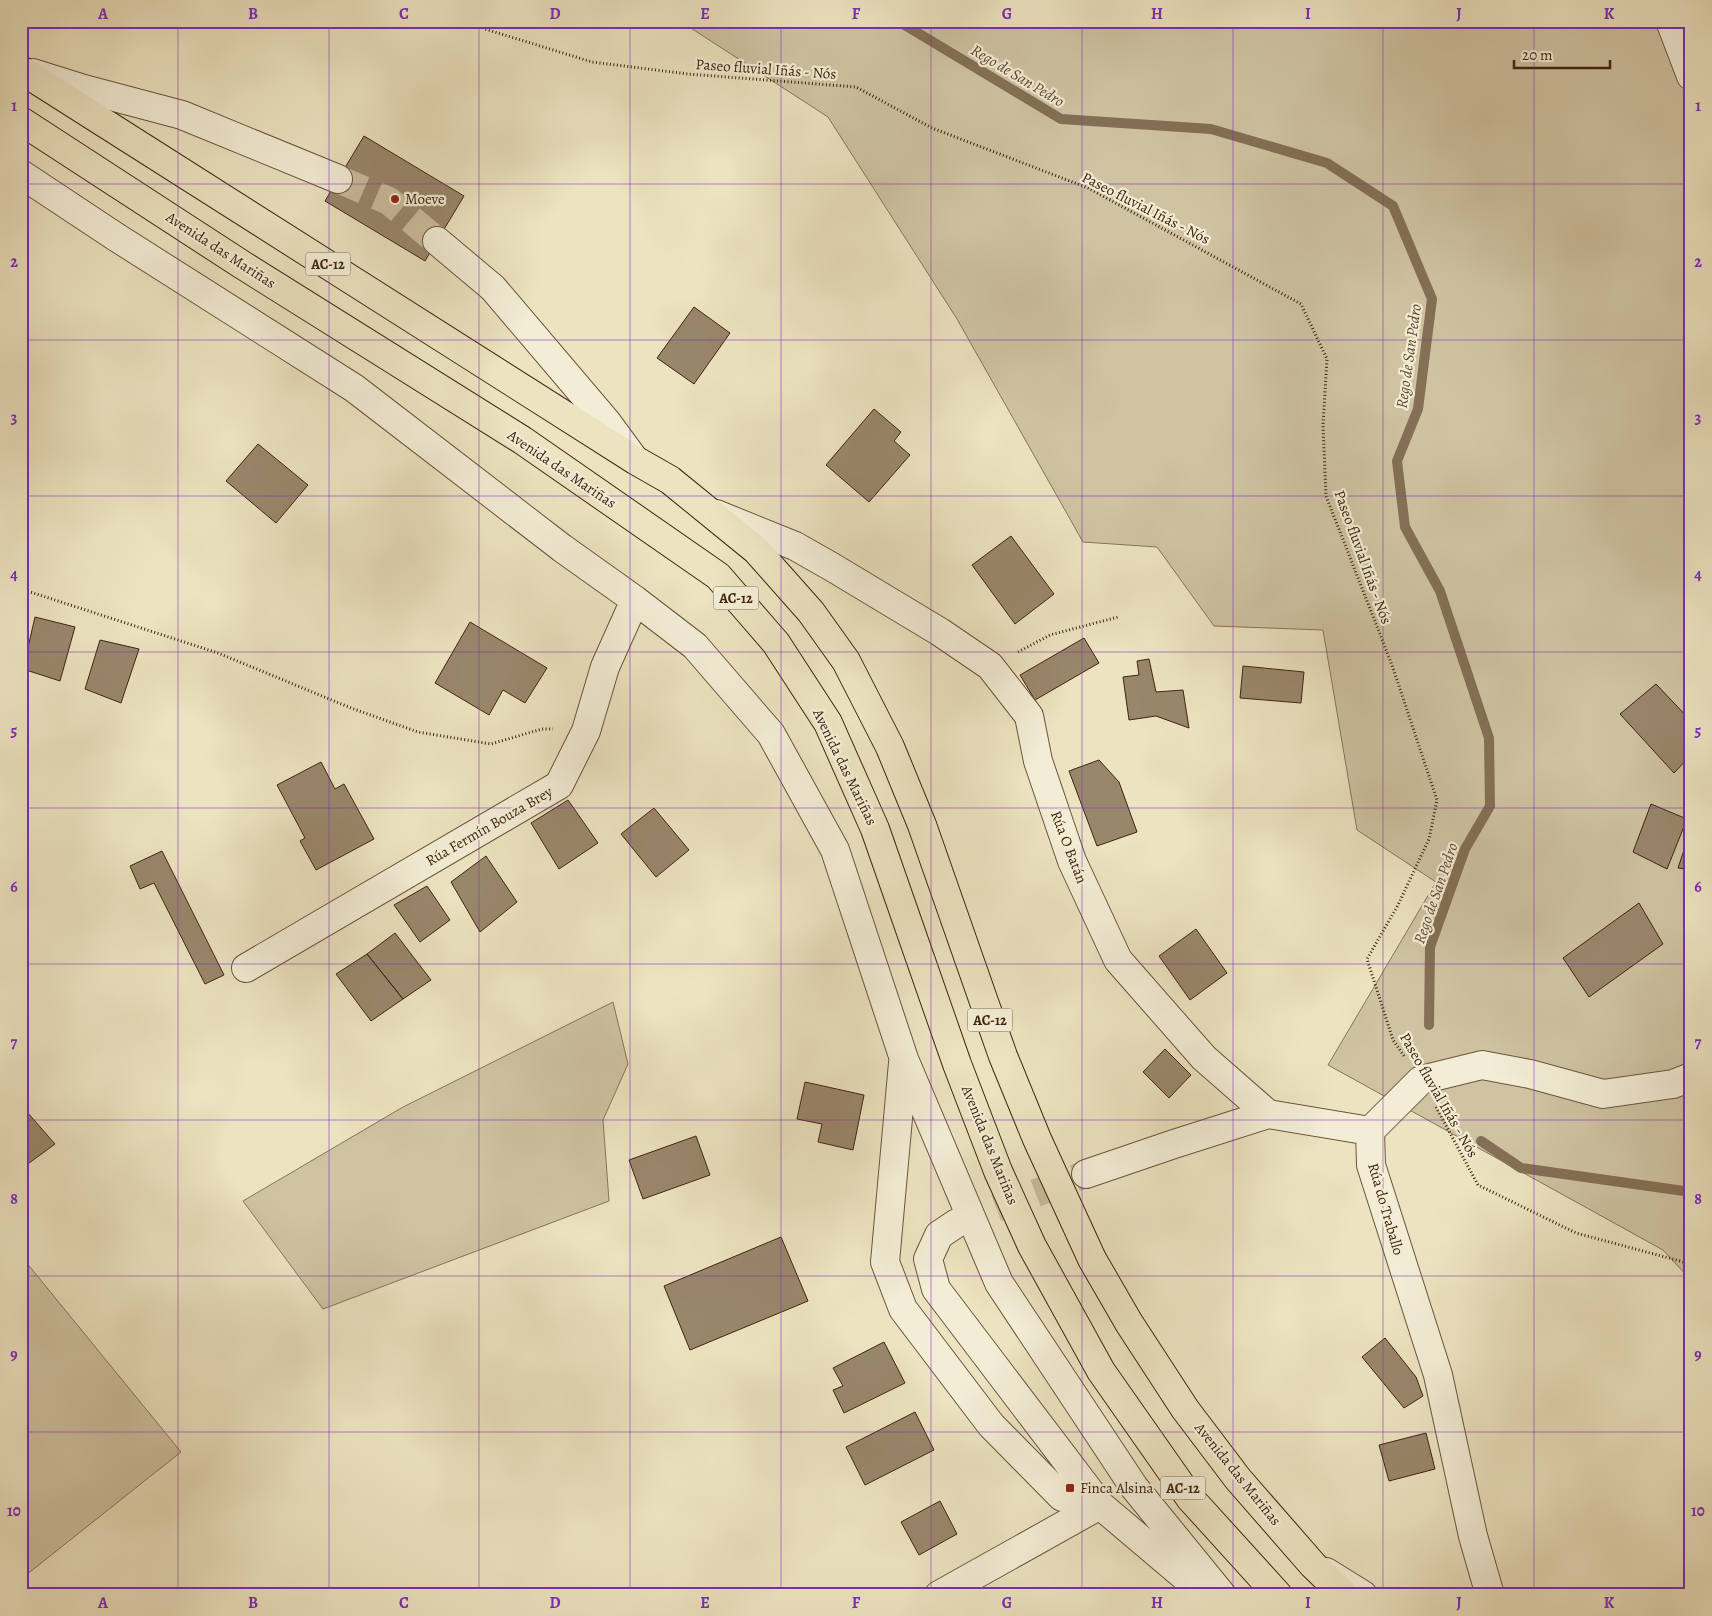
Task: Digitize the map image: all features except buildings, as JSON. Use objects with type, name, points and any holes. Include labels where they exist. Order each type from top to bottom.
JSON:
[{"type":"highway","name":"Avenida das Mariñas","points":[[21,69],[635,460],[670,480],[713,513],[756,550],[811,612],[846,660],[893,756],[922,825],[1003,1056],[1037,1139],[1092,1259],[1128,1323],[1186,1409],[1238,1478],[1313,1565],[1344,1595]]},
{"type":"highway","name":"Avenida das Mariñas","points":[[21,121],[233,259],[522,440],[718,576],[776,643],[828,723],[875,829],[957,1064],[998,1171],[1032,1246],[1101,1371],[1190,1498],[1278,1595]]},
{"type":"street","points":[[1670,21],[1691,76]]},
{"type":"street","points":[[21,69],[84,89],[182,115],[338,179]]},
{"type":"street","points":[[21,174],[124,242],[354,388],[562,548],[695,646],[771,734],[835,850],[904,1059],[999,1283],[1134,1487],[1222,1595]]},
{"type":"street","points":[[437,241],[493,288],[606,421],[635,460]]},
{"type":"street","name":"Avenida das Mariñas","points":[[713,513],[795,546],[825,562],[940,632],[990,666]]},
{"type":"street","name":"Rúa Fermín Bouza Brey","points":[[246,968],[559,785],[586,731],[605,667],[635,600]]},
{"type":"street","name":"Rúa O Batán","points":[[990,666],[1029,716],[1038,761],[1072,861],[1118,960],[1204,1058],[1268,1114]]},
{"type":"street","points":[[904,1059],[885,1262],[903,1310],[992,1425],[1062,1498],[1100,1505]]},
{"type":"street","points":[[1086,1174],[1268,1114],[1370,1131],[1421,1080],[1482,1065],[1530,1074],[1603,1094],[1673,1084],[1691,1077]]},
{"type":"street","name":"Rúa do Traballo","points":[[1370,1131],[1371,1165],[1438,1375],[1473,1536],[1490,1595]]},
{"type":"street","points":[[957,1223],[939,1235],[928,1259],[936,1289],[1100,1505],[1197,1587],[1210,1595]]},
{"type":"street","points":[[1060,1528],[1062,1498]]},
{"type":"street","points":[[939,1595],[1100,1505]]},
{"type":"street","name":"Avenida das Mariñas","points":[[1313,1565],[1363,1595]]},
{"type":"path","name":"Paseo fluvial Iñás - Nós","points":[[479,21],[485,28],[592,62],[688,74],[856,87],[932,128],[1088,188],[1301,304],[1327,359],[1323,424],[1326,496],[1392,665],[1437,800],[1429,840],[1398,905],[1367,959],[1393,1040],[1421,1080],[1478,1185],[1576,1233],[1691,1264]]},
{"type":"path","points":[[21,589],[218,653],[351,708],[418,732],[491,744],[542,728],[586,731]]},
{"type":"path","points":[[990,666],[1050,635],[1118,617]]},
{"type":"shaded area","points":[[680,21],[1691,21],[1691,1280],[1663,1250],[1328,1065],[1436,882],[1357,830],[1323,630],[1214,626],[1157,547],[1083,542],[957,319],[828,117]]},
{"type":"shaded area","points":[[613,1002],[628,1064],[603,1120],[609,1201],[323,1309],[243,1201],[403,1107]]},
{"type":"shaded area","points":[[21,1256],[181,1452],[21,1579]]},
{"type":"waterway","name":"Rego de San Pedro","points":[[898,21],[1061,119],[1211,129],[1327,163],[1393,206],[1432,299],[1418,409],[1397,461],[1405,527],[1440,591],[1489,738],[1490,806],[1465,849],[1430,947],[1429,1025]]},
{"type":"waterway","name":"Rego de San Pedro","points":[[1481,1141],[1521,1168],[1691,1192]]},
{"type":"tunnel","points":[[338,179],[389,201],[437,241]]},
{"type":"tunnel","points":[[957,1223],[1086,1174]]},
{"type":"place","name":"Moeve","points":[[395,199]]},
{"type":"place","name":"Finca Alsina","points":[[1070,1488]]}]
